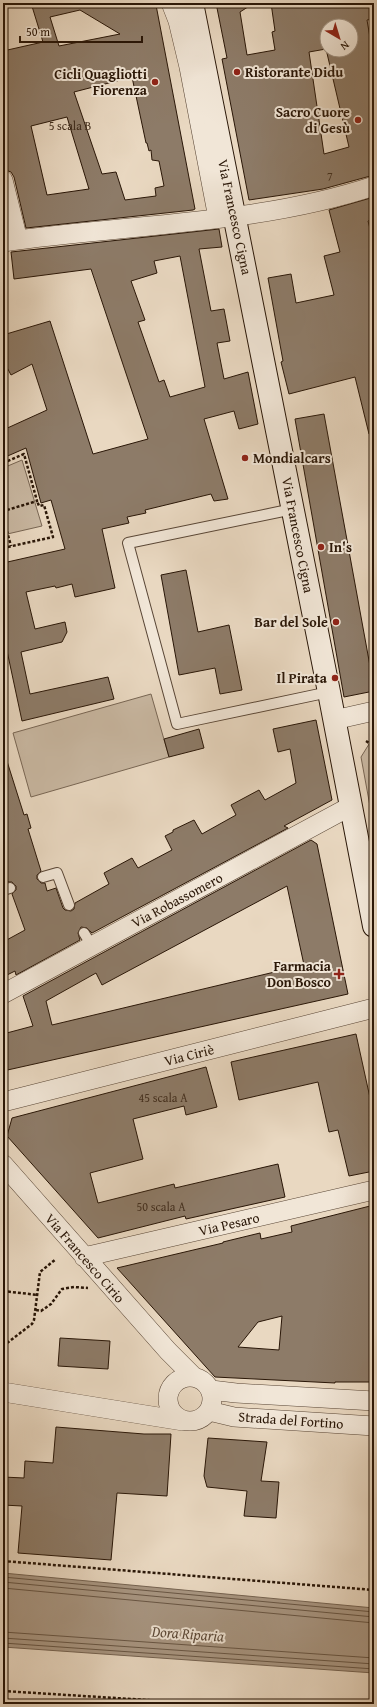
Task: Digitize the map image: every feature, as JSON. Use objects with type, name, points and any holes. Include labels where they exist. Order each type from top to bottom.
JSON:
[{"type":"street","name":"Via Francesco Cigna","points":[[171,3],[178,21],[226,217],[293,509],[374,926]]},
{"type":"street","name":"Via Francesco Cigna","points":[[192,3],[226,217]]},
{"type":"street","points":[[3,180],[10,241],[226,217],[314,203],[333,199],[374,186]]},
{"type":"street","points":[[334,720],[374,711]]},
{"type":"street","name":"Via Robassomero","points":[[3,994],[88,940],[351,806]]},
{"type":"street","name":"Via Ciriè","points":[[3,1102],[374,1008]]},
{"type":"street","name":"Via Francesco Cirio","points":[[3,1164],[168,1351],[194,1377]]},
{"type":"street","name":"Via Pesaro","points":[[84,1257],[374,1190]]},
{"type":"street","points":[[168,1351],[172,1387],[168,1405],[172,1412],[183,1421]]},
{"type":"street","points":[[3,1392],[136,1414],[190,1422],[198,1420],[209,1411],[212,1405],[211,1390],[201,1380],[194,1377],[187,1377],[136,1414]]},
{"type":"street","name":"Strada del Fortino","points":[[211,1390],[236,1394],[374,1401]]},
{"type":"street","name":"Strada del Fortino","points":[[209,1411],[234,1417],[374,1426]]},
{"type":"lane","points":[[293,509],[128,543],[177,724],[329,692]]},
{"type":"lane","points":[[43,877],[57,873],[69,905]]},
{"type":"path","points":[[3,463],[24,454],[37,501],[39,506],[44,505],[53,536],[3,548]]},
{"type":"path","points":[[3,508],[7,510],[37,501]]},
{"type":"path","points":[[7,510],[3,517],[11,546]]},
{"type":"path","points":[[366,741],[374,746]]},
{"type":"path","points":[[3,1346],[32,1324],[36,1310],[40,1272],[56,1259]]},
{"type":"path","points":[[36,1310],[41,1310],[51,1304],[62,1289],[74,1286],[92,1288],[104,1279]]},
{"type":"path","points":[[3,1291],[38,1295]]},
{"type":"path","points":[[3,1561],[374,1590]]},
{"type":"path","points":[[3,1691],[211,1704]]},
{"type":"shaded area","points":[[22,460],[42,526],[3,535],[3,468]]},
{"type":"shaded area","points":[[151,694],[169,757],[31,797],[13,733]]},
{"type":"shaded area","points":[[374,736],[374,828],[361,757]]},
{"type":"water","name":"Dora Riparia","points":[[3,1573],[374,1608],[374,1673],[3,1647]]},
{"type":"building","points":[[31,3],[150,3],[156,5],[195,209],[26,228],[14,177],[11,172],[3,169],[3,51],[43,42]],"holes":[[[80,10],[120,34],[59,46],[50,17]],[[132,77],[146,143],[149,151],[151,150],[152,160],[159,161],[164,186],[155,188],[156,196],[125,200],[116,172],[102,174],[74,92]],[[67,117],[89,189],[47,195],[31,126]]]},
{"type":"building","points":[[216,3],[254,3],[240,12],[247,55],[275,50],[272,32],[275,31],[271,3],[374,3],[374,19],[367,20],[374,61],[374,175],[323,189],[249,200],[222,59],[227,58]],"holes":[[[319,18],[359,18],[359,58],[328,58],[349,147],[324,154],[309,52],[319,50]]]},
{"type":"building","points":[[374,197],[374,219],[368,221],[374,244],[374,433],[369,434],[355,377],[289,394],[281,362],[283,361],[268,278],[291,274],[296,303],[334,295],[324,256],[340,252],[329,210]]},
{"type":"building","points":[[219,229],[222,247],[199,249],[211,311],[224,309],[230,341],[217,343],[224,379],[248,372],[258,424],[239,429],[234,411],[204,419],[228,499],[214,501],[211,494],[145,510],[146,513],[127,517],[129,523],[102,529],[115,588],[75,597],[72,584],[26,592],[35,629],[65,622],[67,632],[62,642],[21,652],[30,694],[108,677],[114,699],[22,721],[3,632],[3,563],[65,549],[51,500],[41,503],[26,448],[3,458],[3,430],[47,410],[32,364],[11,375],[3,360],[3,335],[50,321],[93,454],[148,439],[91,269],[14,279],[11,252]],"holes":[[[180,256],[205,387],[170,397],[164,380],[159,382],[138,322],[145,320],[131,281],[157,273],[154,261]]]},
{"type":"building","points":[[324,414],[370,666],[374,665],[374,691],[344,697],[295,419]]},
{"type":"building","points":[[186,570],[198,632],[229,625],[242,690],[220,694],[215,668],[179,675],[161,575]]},
{"type":"building","points":[[316,720],[332,800],[284,826],[288,828],[92,933],[87,928],[81,927],[78,933],[80,940],[16,975],[15,971],[3,977],[3,942],[25,930],[12,894],[16,890],[16,886],[12,882],[8,882],[3,865],[3,758],[6,758],[24,815],[27,814],[31,828],[28,829],[41,871],[37,875],[37,879],[41,883],[45,883],[47,891],[56,888],[63,908],[71,911],[74,909],[75,903],[109,884],[104,873],[132,858],[138,868],[172,850],[165,836],[173,832],[173,830],[194,820],[202,834],[236,815],[231,805],[259,790],[265,800],[296,783],[290,749],[278,752],[273,729]]},
{"type":"building","points":[[199,729],[204,748],[169,757],[164,739]]},
{"type":"building","points":[[311,840],[317,844],[348,994],[3,1071],[3,1034],[33,1026],[23,996]],"holes":[[[287,886],[304,965],[52,1025],[46,1001],[96,973],[102,985]]]},
{"type":"building","points":[[356,1034],[374,1116],[374,1171],[349,1176],[338,1130],[329,1132],[318,1082],[239,1100],[231,1062]]},
{"type":"building","points":[[206,1067],[217,1107],[186,1115],[184,1106],[133,1119],[143,1159],[90,1173],[98,1203],[174,1184],[175,1188],[278,1164],[285,1197],[186,1219],[185,1216],[98,1238],[7,1136],[12,1118]]},
{"type":"building","points":[[374,1205],[374,1382],[335,1383],[215,1377],[117,1268],[260,1233],[261,1239],[292,1232],[291,1226]],"holes":[[[282,1316],[279,1350],[238,1347],[258,1322]]]},
{"type":"building","points":[[60,1338],[110,1341],[108,1369],[58,1366]]},
{"type":"building","points":[[56,1427],[144,1434],[171,1434],[167,1496],[117,1493],[111,1560],[18,1553],[22,1506],[3,1505],[3,1477],[24,1478],[25,1461],[53,1463]]},
{"type":"building","points":[[208,1438],[267,1442],[261,1481],[279,1482],[276,1518],[244,1516],[247,1491],[207,1487],[204,1476]]},
{"type":"place","name":"Ristorante Didu","points":[[237,72]]},
{"type":"place","name":"Cicli Quagliotti Fiorenza","points":[[155,82]]},
{"type":"place","name":"Sacro Cuore di Gesù","points":[[358,120]]},
{"type":"place","name":"Mondialcars","points":[[245,458]]},
{"type":"place","name":"In's","points":[[321,547]]},
{"type":"place","name":"Bar del Sole","points":[[336,622]]},
{"type":"place","name":"Il Pirata","points":[[335,678]]},
{"type":"place","name":"Farmacia Don Bosco","points":[[339,974]]}]
